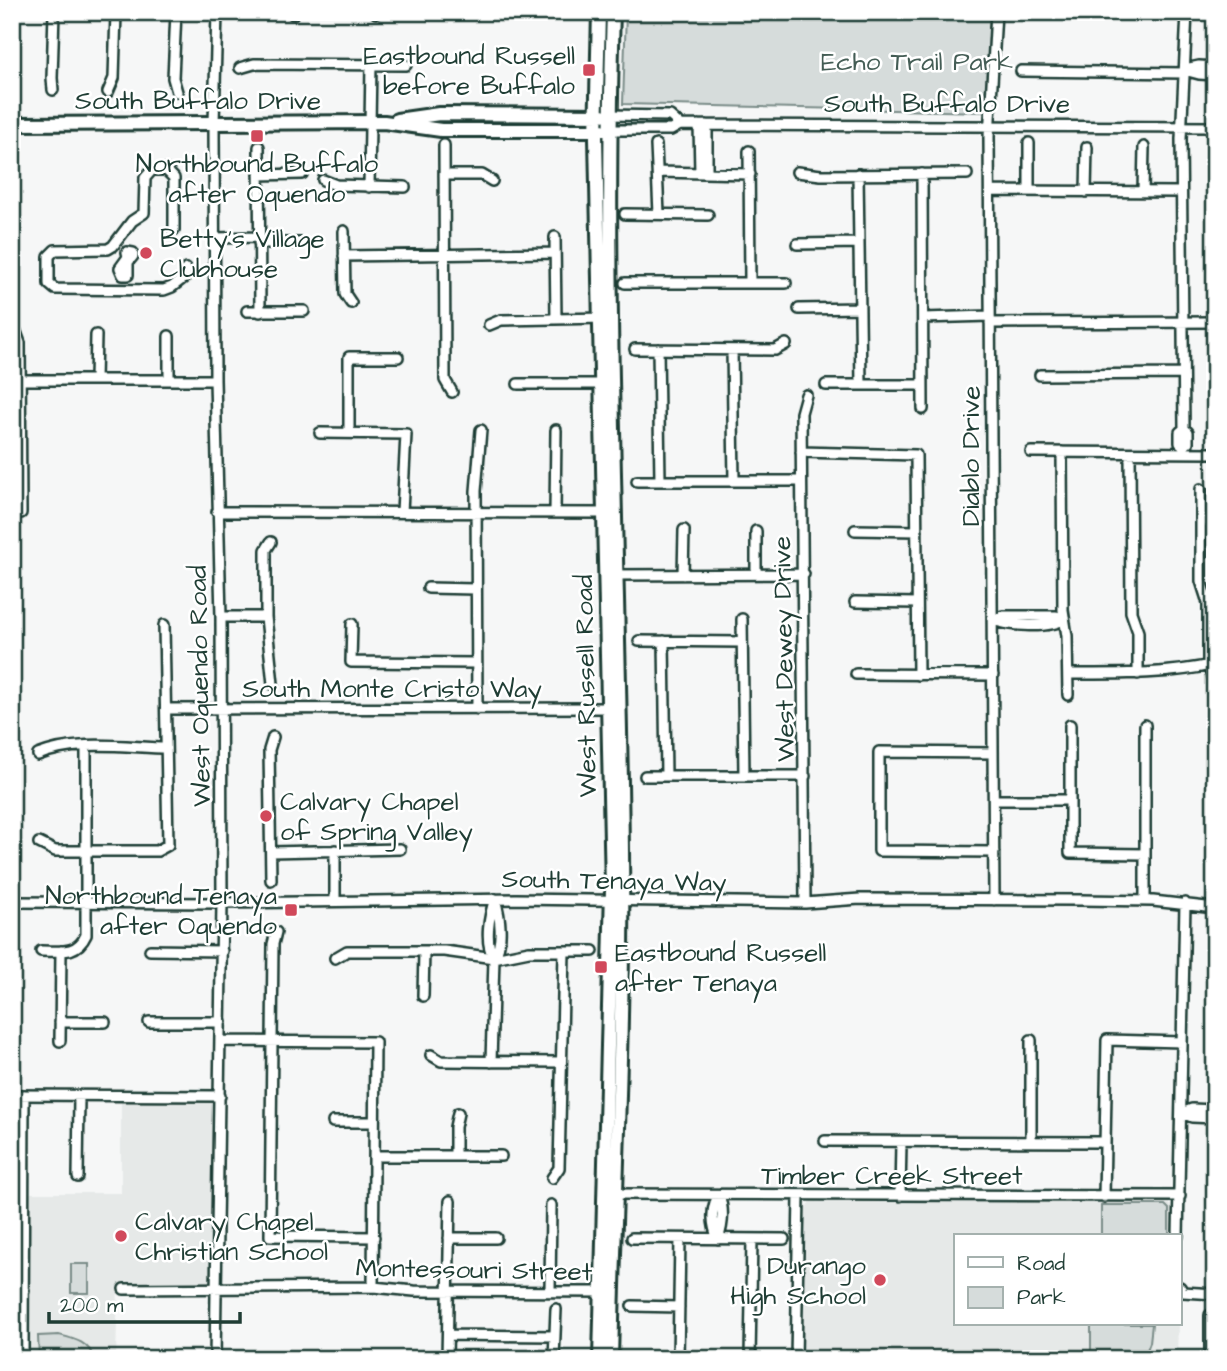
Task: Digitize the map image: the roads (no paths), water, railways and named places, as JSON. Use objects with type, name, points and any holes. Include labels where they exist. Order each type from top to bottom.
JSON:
[{"type":"main road","name":"West Russell Road","points":[[599,12],[617,901],[607,1292],[600,1359]]},
{"type":"main road","name":"West Russell Road","points":[[603,115],[613,12]]},
{"type":"main road","name":"South Buffalo Drive","points":[[384,122],[439,114],[603,115]]},
{"type":"main road","name":"South Buffalo Drive","points":[[12,124],[384,122],[441,130],[603,130]]},
{"type":"main road","name":"West Russell Road","points":[[605,318],[601,384],[610,512]]},
{"type":"main road","name":"West Russell Road","points":[[607,1292],[611,1359]]},
{"type":"street","points":[[54,12],[54,90]]},
{"type":"street","points":[[108,92],[114,78],[116,12]]},
{"type":"street","points":[[176,12],[173,78],[177,92]]},
{"type":"street","name":"West Oquendo Road","points":[[215,1359],[222,951],[221,618],[215,380],[214,123],[217,12]]},
{"type":"street","name":"Diablo Drive","points":[[994,900],[990,191],[996,12]]},
{"type":"street","points":[[1184,449],[1180,443],[1180,432],[1184,429],[1181,192],[1187,12]]},
{"type":"street","points":[[12,73],[13,42]]},
{"type":"street","points":[[240,68],[254,64],[406,65]]},
{"type":"street","points":[[369,187],[371,64]]},
{"type":"street","points":[[1184,71],[1199,66],[1215,67]]},
{"type":"street","points":[[1021,71],[1184,71],[1215,75]]},
{"type":"street","name":"South Buffalo Drive","points":[[603,115],[670,116],[680,125]]},
{"type":"street","name":"South Buffalo Drive","points":[[603,130],[671,130],[680,125],[1215,127]]},
{"type":"street","points":[[703,125],[703,173]]},
{"type":"street","points":[[1029,191],[1030,143]]},
{"type":"street","points":[[444,145],[445,380],[452,392]]},
{"type":"street","points":[[656,145],[659,214]]},
{"type":"street","points":[[259,147],[260,312]]},
{"type":"street","points":[[1086,191],[1087,147]]},
{"type":"street","points":[[1143,192],[1144,147]]},
{"type":"street","points":[[749,151],[750,283]]},
{"type":"street","points":[[174,230],[174,178],[166,170],[149,172],[145,178],[144,213],[132,220],[108,249],[55,250],[49,256],[49,284],[55,289],[164,290],[186,276],[186,268]]},
{"type":"street","points":[[657,172],[750,174]]},
{"type":"street","points":[[797,172],[821,175],[967,174]]},
{"type":"street","points":[[259,175],[302,174]]},
{"type":"street","points":[[858,174],[861,385]]},
{"type":"street","points":[[922,174],[923,409]]},
{"type":"street","points":[[444,175],[482,176],[492,181]]},
{"type":"street","points":[[323,180],[336,185],[405,187]]},
{"type":"street","points":[[990,191],[1181,192]]},
{"type":"street","points":[[625,214],[708,215]]},
{"type":"street","points":[[344,231],[345,294],[351,303]]},
{"type":"street","points":[[555,237],[556,319]]},
{"type":"street","points":[[215,238],[302,243]]},
{"type":"street","points":[[797,244],[859,243]]},
{"type":"street","points":[[344,256],[555,253]]},
{"type":"street","points":[[625,283],[786,283]]},
{"type":"street","points":[[799,309],[860,308]]},
{"type":"street","points":[[247,311],[304,311]]},
{"type":"street","points":[[489,325],[501,320],[605,318]]},
{"type":"street","points":[[923,318],[1215,322]]},
{"type":"street","points":[[15,329],[20,343],[17,513]]},
{"type":"street","points":[[95,380],[96,335]]},
{"type":"street","points":[[169,336],[169,380]]},
{"type":"street","points":[[635,349],[775,350],[786,344]]},
{"type":"street","points":[[658,349],[660,481]]},
{"type":"street","points":[[732,350],[734,481]]},
{"type":"street","points":[[349,433],[349,357],[398,357]]},
{"type":"street","points":[[1040,375],[1183,374]]},
{"type":"street","points":[[20,380],[215,380]]},
{"type":"street","points":[[518,384],[601,384]]},
{"type":"street","points":[[826,385],[923,385]]},
{"type":"street","name":"West Dewey Drive","points":[[805,902],[801,413],[806,396]]},
{"type":"street","points":[[477,709],[475,513],[481,430]]},
{"type":"street","points":[[555,513],[556,430]]},
{"type":"street","points":[[320,433],[406,434],[402,512]]},
{"type":"street","points":[[1031,452],[1130,453],[1184,449],[1215,453]]},
{"type":"street","points":[[801,452],[916,455],[918,675]]},
{"type":"street","points":[[1062,452],[1064,619],[1068,695]]},
{"type":"street","points":[[1130,453],[1131,611],[1138,632],[1138,674]]},
{"type":"street","points":[[637,481],[801,481]]},
{"type":"street","points":[[1201,489],[1201,581],[1210,592],[1208,603],[1211,665],[1215,685]]},
{"type":"street","points":[[217,512],[610,512]]},
{"type":"street","points":[[1201,521],[1215,521]]},
{"type":"street","points":[[683,575],[684,530]]},
{"type":"street","points":[[855,530],[916,531]]},
{"type":"street","points":[[756,531],[756,574]]},
{"type":"street","points":[[271,542],[266,550],[266,617],[273,684]]},
{"type":"street","points":[[611,575],[804,574]]},
{"type":"street","points":[[428,588],[475,589]]},
{"type":"street","points":[[855,602],[917,603]]},
{"type":"street","points":[[993,620],[1003,616],[1056,616],[1064,619]]},
{"type":"street","points":[[221,618],[266,617]]},
{"type":"street","points":[[742,619],[744,776]]},
{"type":"street","points":[[352,624],[351,662],[476,663]]},
{"type":"street","points":[[39,843],[55,851],[158,851],[167,845],[164,625]]},
{"type":"street","points":[[639,641],[742,642]]},
{"type":"street","points":[[664,641],[666,776]]},
{"type":"street","points":[[1068,674],[1138,674],[1211,665]]},
{"type":"street","points":[[856,674],[993,675]]},
{"type":"street","name":"South Monte Cristo Way","points":[[166,709],[613,708]]},
{"type":"street","points":[[1070,725],[1070,853],[1145,854]]},
{"type":"street","points":[[1145,725],[1145,900]]},
{"type":"street","points":[[271,880],[269,750],[273,737]]},
{"type":"street","points":[[38,755],[52,748],[86,746],[166,748]]},
{"type":"street","points":[[41,951],[75,949],[85,939],[88,902],[86,746]]},
{"type":"street","points":[[993,753],[879,752],[879,851],[994,852]]},
{"type":"street","points":[[645,776],[805,776]]},
{"type":"street","points":[[994,800],[1070,800]]},
{"type":"street","points":[[271,852],[400,849]]},
{"type":"street","points":[[335,850],[335,901]]},
{"type":"street","points":[[491,1062],[494,958],[499,951],[499,915],[495,899]]},
{"type":"street","name":"South Tenaya Way","points":[[12,902],[222,903],[495,899],[805,902],[860,899],[1145,900],[1215,908]]},
{"type":"street","points":[[1178,1234],[1185,903]]},
{"type":"street","points":[[276,932],[273,944],[270,1236],[374,1237]]},
{"type":"street","points":[[150,950],[222,951]]},
{"type":"street","points":[[60,1041],[61,951]]},
{"type":"street","points":[[335,958],[347,951],[453,952],[494,958],[529,951],[593,951]]},
{"type":"street","points":[[423,996],[424,951]]},
{"type":"street","points":[[552,1178],[559,1168],[564,951]]},
{"type":"street","points":[[60,1022],[105,1022]]},
{"type":"street","points":[[149,1022],[221,1022]]},
{"type":"street","points":[[1031,1040],[1031,1142]]},
{"type":"street","points":[[1104,1197],[1107,1040],[1182,1042]]},
{"type":"street","points":[[221,1041],[375,1042],[373,1287]]},
{"type":"street","points":[[431,1055],[441,1061],[561,1062]]},
{"type":"street","points":[[12,1355],[23,1357],[24,1095]]},
{"type":"street","points":[[12,1096],[220,1096]]},
{"type":"street","points":[[78,1177],[79,1096]]},
{"type":"street","points":[[1182,1113],[1192,1109],[1215,1110]]},
{"type":"street","points":[[455,1156],[458,1113]]},
{"type":"street","points":[[1182,1113],[1192,1117],[1215,1118]]},
{"type":"street","points":[[333,1122],[374,1122]]},
{"type":"street","points":[[825,1141],[1105,1142]]},
{"type":"street","points":[[900,1196],[901,1142]]},
{"type":"street","points":[[374,1156],[500,1156]]},
{"type":"street","name":"Timber Creek Street","points":[[610,1194],[1180,1196]]},
{"type":"street","points":[[718,1239],[713,1225],[714,1203],[719,1195]]},
{"type":"street","points":[[796,1359],[799,1196]]},
{"type":"street","points":[[447,1359],[450,1201]]},
{"type":"street","points":[[550,1291],[551,1205]]},
{"type":"street","points":[[449,1238],[496,1238]]},
{"type":"street","points":[[632,1238],[783,1239]]},
{"type":"street","points":[[678,1359],[680,1239]]},
{"type":"street","points":[[750,1359],[752,1239]]},
{"type":"street","name":"Montessouri Street","points":[[124,1289],[373,1287],[449,1291],[607,1292]]},
{"type":"street","points":[[12,1290],[24,1290]]},
{"type":"street","points":[[1182,1290],[1215,1294]]},
{"type":"street","points":[[632,1306],[679,1307]]},
{"type":"street","points":[[555,1359],[556,1309]]},
{"type":"street","points":[[1210,1315],[1210,1359]]},
{"type":"street","points":[[448,1335],[555,1336]]},
{"type":"place","name":"Eastbound Russell before Buffalo","points":[[589,70]]},
{"type":"place","name":"Northbound Buffalo after Oquendo","points":[[257,136]]},
{"type":"place","name":"Betty's Village Clubhouse","points":[[146,253]]},
{"type":"place","name":"Calvary Chapel of Spring Valley","points":[[266,816]]},
{"type":"place","name":"Northbound Tenaya after Oquendo","points":[[291,910]]},
{"type":"place","name":"Eastbound Russell after Tenaya","points":[[601,967]]},
{"type":"place","name":"Calvary Chapel Christian School","points":[[121,1236]]},
{"type":"place","name":"Durango High School","points":[[880,1280]]},
{"type":"park label","name":"Echo Trail Park","points":[[917,61]]}]
